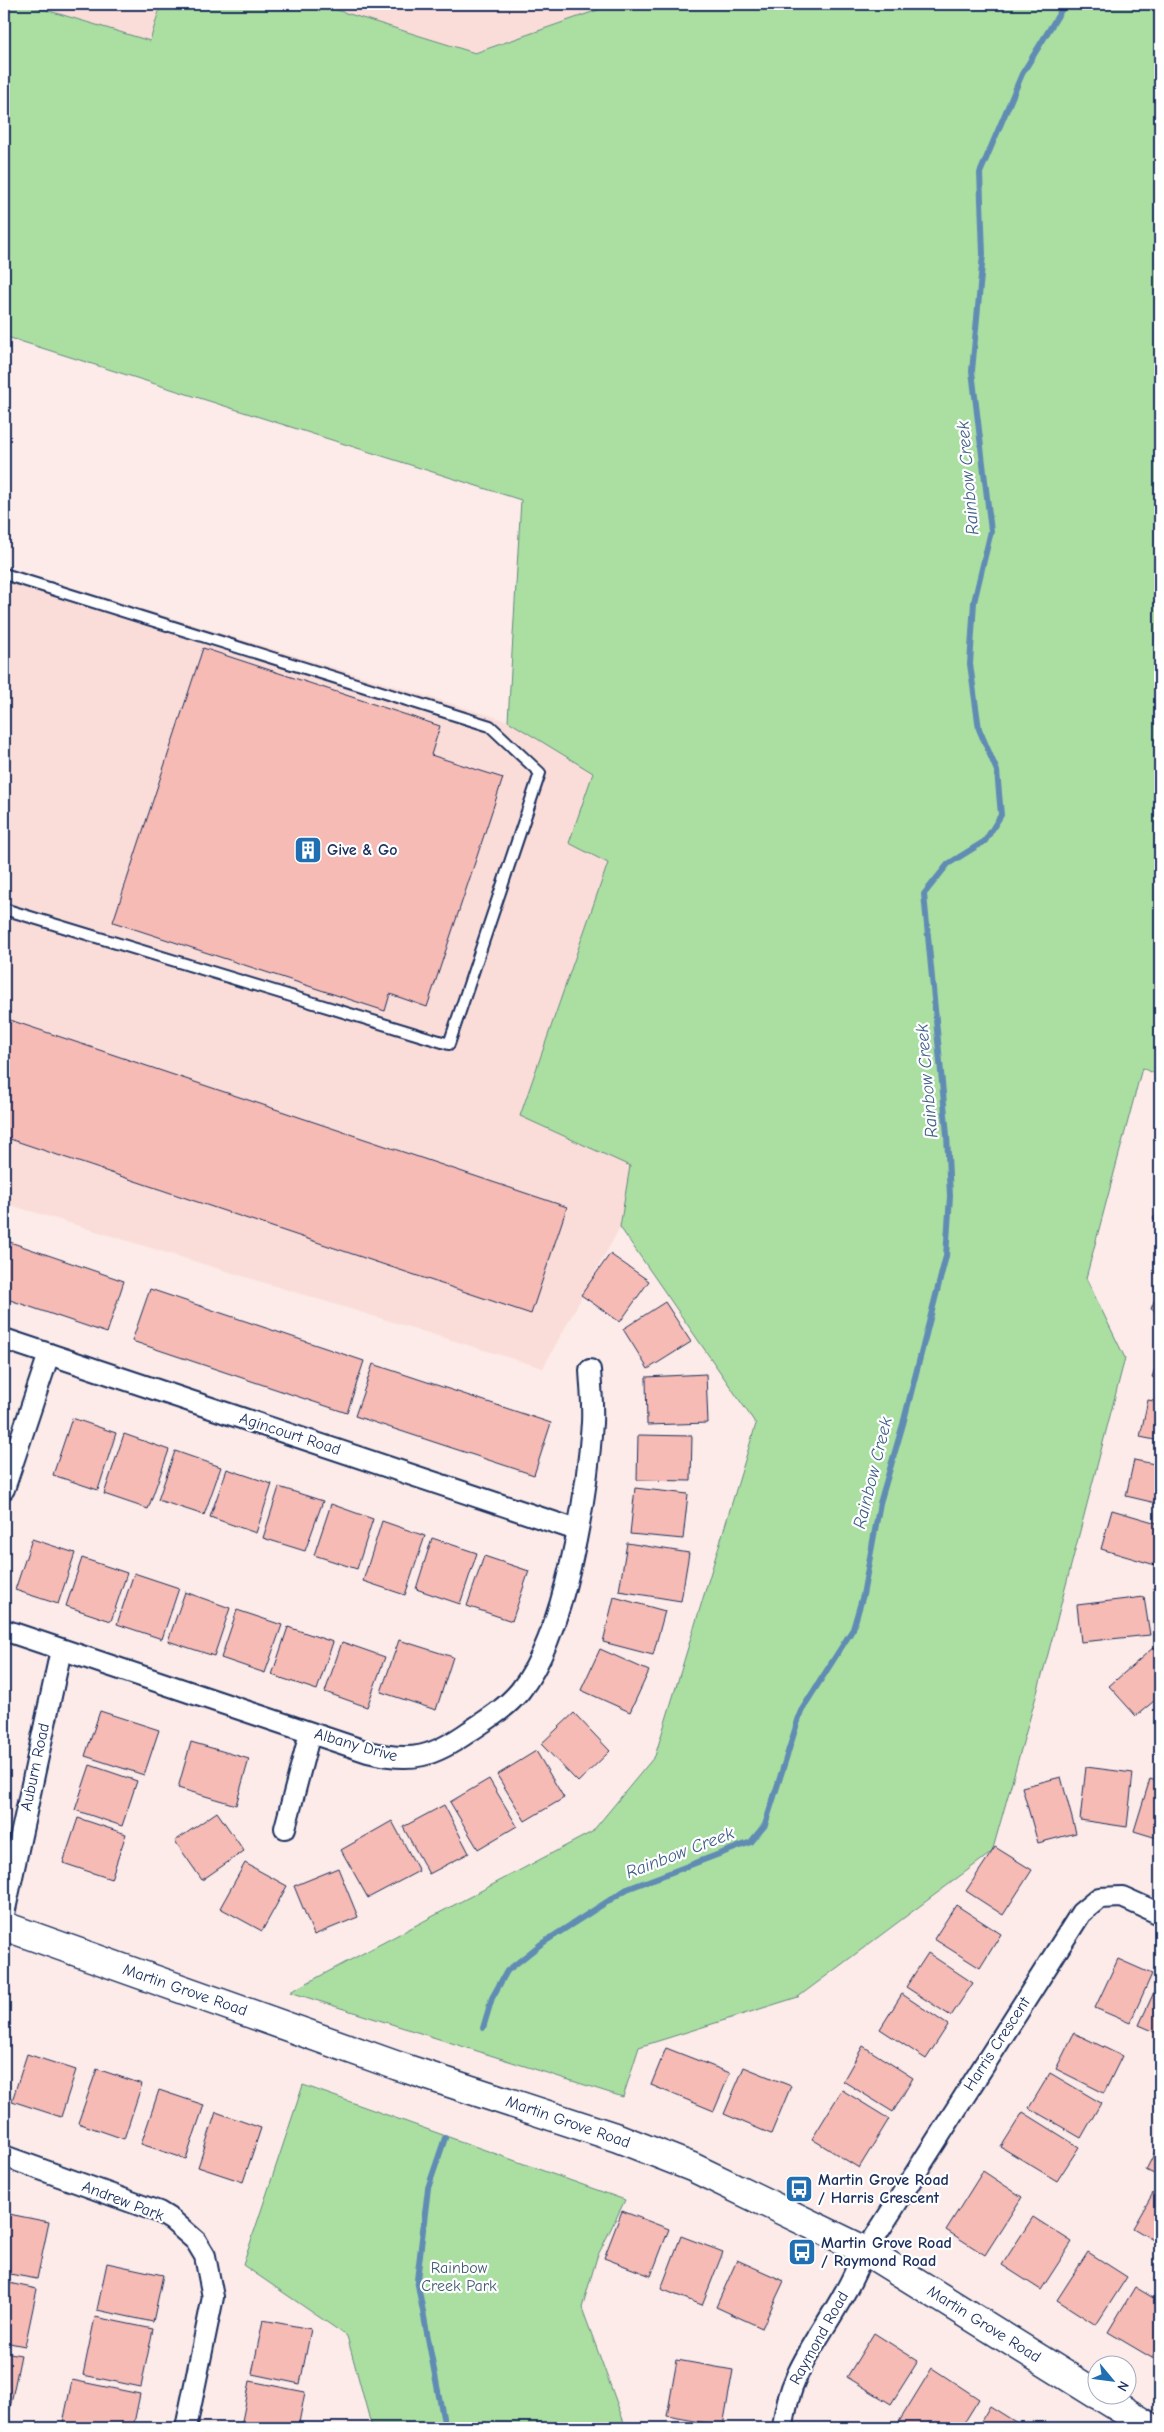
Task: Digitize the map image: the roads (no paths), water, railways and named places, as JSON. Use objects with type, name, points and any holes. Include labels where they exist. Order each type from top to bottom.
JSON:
[{"type":"street","name":"Agincourt Road","points":[[4,1339],[577,1530]]},
{"type":"street","points":[[4,1489],[49,1354]]},
{"type":"street","name":"Albany Drive","points":[[4,1630],[368,1752],[390,1758],[408,1759],[425,1757],[444,1748],[501,1711],[524,1684],[544,1647],[566,1583],[577,1530],[592,1422],[590,1370]]},
{"type":"street","name":"Auburn Road","points":[[4,1914],[61,1650]]},
{"type":"street","points":[[285,1828],[310,1733]]},
{"type":"street","name":"Harris Crescent","points":[[866,2251],[1081,1913],[1099,1898],[1122,1897],[1160,1914]]},
{"type":"street","name":"Martin Grove Road","points":[[4,1926],[398,2066],[618,2138],[692,2167],[866,2251],[1086,2387]]},
{"type":"street","name":"Andrew Park","points":[[4,2156],[159,2212],[172,2220],[196,2241],[205,2256],[213,2297],[186,2428]]},
{"type":"street","name":"Raymond Road","points":[[783,2428],[784,2410],[801,2364],[846,2291],[866,2251]]},
{"type":"street","name":"Martin Grove Road","points":[[1113,2404],[1152,2428]]},
{"type":"lane","points":[[4,574],[490,726],[540,772],[449,1044],[4,909]]},
{"type":"waterway","name":"Rainbow Creek","points":[[483,2028],[492,1998],[507,1971],[541,1944],[627,1889],[751,1842],[765,1825],[801,1711],[853,1629],[863,1595],[880,1503],[903,1424],[946,1256],[950,1196],[947,1135],[924,894],[948,864],[985,841],[1001,815],[997,771],[979,729],[970,664],[974,602],[991,531],[972,371],[983,254],[980,173],[1022,74],[1065,4]]},
{"type":"waterway","name":"Rainbow Creek","points":[[445,2138],[428,2188],[417,2280],[445,2428]]},
{"type":"place","name":"Give & Go","points":[[308,850]]},
{"type":"place","name":"Martin Grove Road / Harris Crescent","points":[[799,2189]]},
{"type":"place","name":"Martin Grove Road / Raymond Road","points":[[802,2252]]},
{"type":"park label","name":"Rainbow Creek Park","points":[[459,2277]]}]
